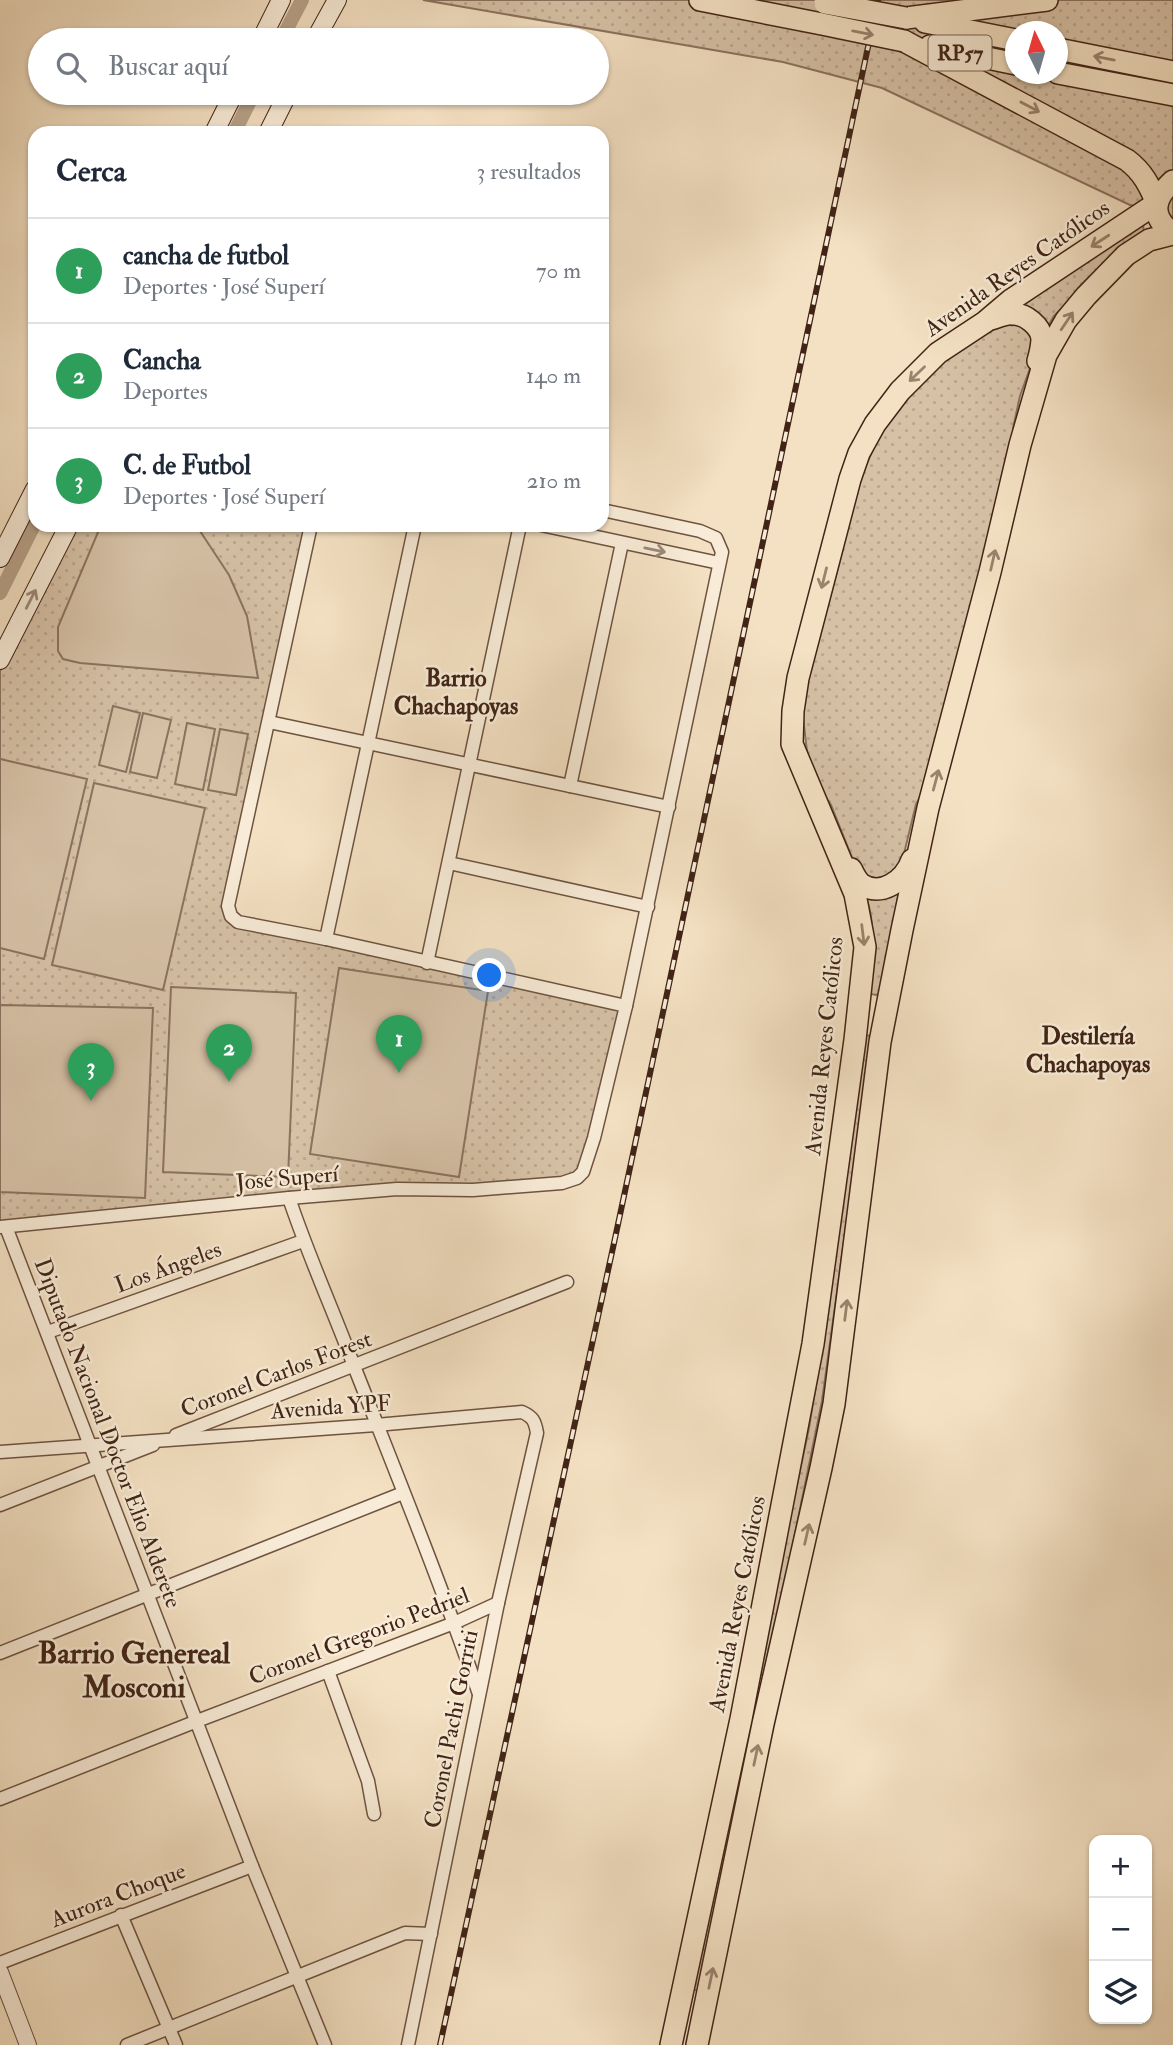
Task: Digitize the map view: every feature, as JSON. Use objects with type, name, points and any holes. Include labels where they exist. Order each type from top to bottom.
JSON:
[{"type":"main road","points":[[267,28],[281,0]]},
{"type":"main road","points":[[322,28],[337,0]]},
{"type":"main road","name":"RP57","points":[[700,0],[1005,62]]},
{"type":"main road","points":[[906,18],[1047,0]]},
{"type":"main road","name":"RP57","points":[[818,1],[1005,38]]},
{"type":"main road","points":[[904,41],[1139,169],[1157,203],[1157,215],[1161,224],[1173,234]]},
{"type":"main road","points":[[1068,51],[1173,72]]},
{"type":"main road","points":[[1068,75],[1173,95]]},
{"type":"main road","points":[[218,126],[228,105]]},
{"type":"main road","points":[[272,126],[282,105]]},
{"type":"main road","name":"Avenida Reyes Católicos","points":[[671,2045],[741,1719],[795,1444],[813,1344],[855,1040],[865,947],[862,921],[855,894],[792,744],[798,678],[850,479],[859,453],[875,424],[900,391],[938,354],[985,322],[1011,300],[1157,203],[1160,194],[1173,181]]},
{"type":"main road","points":[[1020,445],[1046,355],[1066,320],[1126,255],[1149,240],[1173,234]]},
{"type":"main road","points":[[815,798],[857,881],[876,889],[899,881],[909,868],[928,808],[990,572],[1040,356],[1040,331],[1027,318],[1015,313],[985,322]]},
{"type":"main road","points":[[0,558],[28,503]]},
{"type":"main road","points":[[0,660],[65,532]]},
{"type":"main road","points":[[696,2045],[834,1404],[880,1042],[928,808]]},
{"type":"street","points":[[309,532],[229,911],[238,922],[626,1006],[722,552],[716,537],[700,531],[609,512]]},
{"type":"street","points":[[326,939],[413,532]]},
{"type":"street","points":[[427,963],[519,532]]},
{"type":"street","points":[[572,532],[719,563]]},
{"type":"street","points":[[569,786],[622,543]]},
{"type":"street","points":[[268,722],[668,807]]},
{"type":"street","points":[[449,863],[648,907]]},
{"type":"street","name":"José Superí","points":[[3,1227],[289,1198],[397,1189],[472,1190],[562,1183],[577,1178],[583,1172],[594,1138],[626,1006]]},
{"type":"street","points":[[289,1198],[303,1241],[355,1366],[480,1696]]},
{"type":"street","name":"Diputado Nacional Doctor Elio Alderete","points":[[3,1227],[48,1332],[252,1866],[325,2045]]},
{"type":"street","name":"Los Ángeles","points":[[48,1332],[303,1241]]},
{"type":"street","name":"Coronel Carlos Forest","points":[[0,1505],[567,1282]]},
{"type":"street","name":"Avenida YPF","points":[[0,1452],[522,1412],[535,1421]]},
{"type":"street","name":"Coronel Pachi Gorriti","points":[[408,2045],[498,1603],[537,1433],[535,1421]]},
{"type":"street","points":[[0,1653],[403,1493]]},
{"type":"street","name":"Coronel Gregorio Pedriel","points":[[0,1799],[454,1623],[498,1603]]},
{"type":"street","points":[[328,1671],[368,1781],[374,1814]]},
{"type":"street","name":"Aurora Choque","points":[[0,1964],[252,1866]]},
{"type":"street","points":[[121,1916],[176,2045]]},
{"type":"street","points":[[127,2045],[405,1933],[431,1934]]},
{"type":"street","points":[[0,1972],[28,2045]]},
{"type":"shaded area","points":[[423,0],[1173,0],[1173,221],[1169,214],[1130,205],[882,88],[783,62],[609,32],[609,28],[586,28]]},
{"type":"shaded area","points":[[1143,225],[1144,232],[1054,316],[1047,328],[1015,307]]},
{"type":"shaded area","points":[[1002,320],[1031,328],[1037,349],[1020,396],[1013,441],[925,788],[916,804],[902,862],[886,883],[859,875],[831,805],[808,760],[803,717],[804,695],[858,484],[880,433],[929,368]]},
{"type":"shaded area","points":[[69,532],[310,532],[229,911],[238,922],[626,1006],[577,1178],[0,1229],[0,671]]},
{"type":"shaded area","points":[[98,532],[201,532],[229,575],[247,616],[258,678],[80,663],[63,659],[58,651],[58,627]]},
{"type":"shaded area","points":[[113,706],[140,713],[126,772],[99,765]]},
{"type":"shaded area","points":[[143,713],[171,720],[157,778],[130,772]]},
{"type":"shaded area","points":[[187,723],[215,729],[203,790],[175,784]]},
{"type":"shaded area","points":[[220,729],[248,734],[236,795],[208,790]]},
{"type":"shaded area","points":[[0,759],[87,779],[44,959],[0,948]]},
{"type":"shaded area","points":[[94,783],[205,808],[163,990],[52,965]]},
{"type":"shaded area","points":[[899,892],[880,993],[871,994],[872,931],[866,897]]},
{"type":"shaded area","points":[[339,968],[488,991],[459,1177],[310,1154]]},
{"type":"shaded area","points":[[171,987],[296,993],[288,1177],[163,1172]]},
{"type":"shaded area","points":[[0,1005],[153,1008],[145,1198],[0,1192]]},
{"type":"shaded area","points":[[864,1035],[872,1036],[822,1401],[766,1676],[757,1673],[809,1428],[828,1310]]},
{"type":"shaded area","points":[[749,1715],[757,1717],[699,1991],[691,1989]]},
{"type":"waterway","points":[[287,28],[302,0]]},
{"type":"waterway","points":[[238,126],[248,105]]},
{"type":"waterway","points":[[0,593],[30,532]]},
{"type":"railway","points":[[440,2045],[614,1243],[878,0]]},
{"type":"place","name":"cancha de futbol","points":[[399,1073]]},
{"type":"place","name":"Cancha","points":[[229,1082]]},
{"type":"place","name":"C. de Futbol","points":[[91,1101]]},
{"type":"district","name":"Barrio Chachapoyas","points":[[456,692]]},
{"type":"district","name":"Destilería Chachapoyas","points":[[1088,1050]]},
{"type":"district","name":"Barrio Genereal Mosconi","points":[[134,1670]]}]
